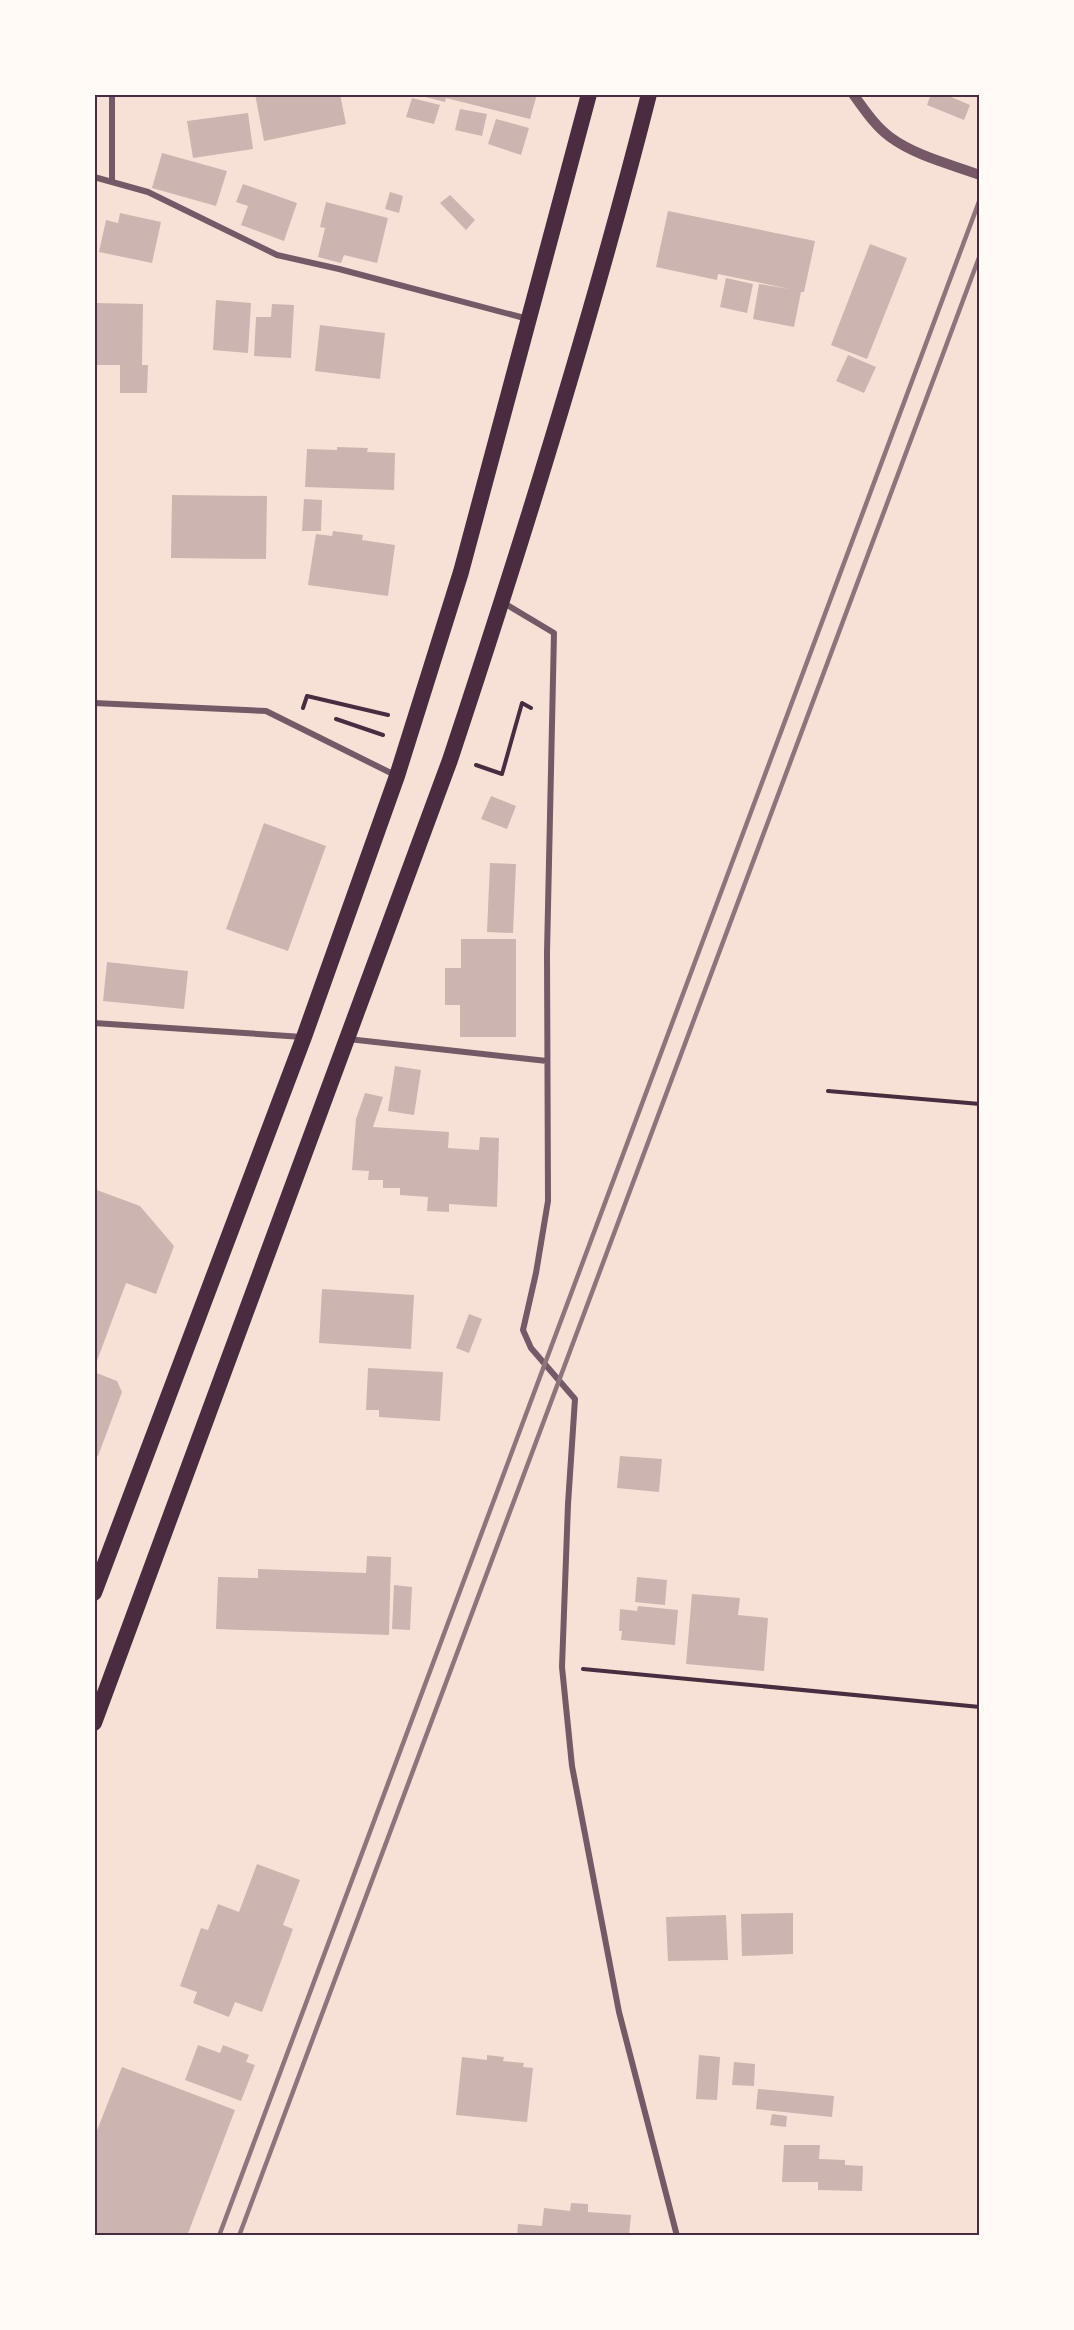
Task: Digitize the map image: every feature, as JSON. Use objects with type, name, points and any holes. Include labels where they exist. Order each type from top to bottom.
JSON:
[{"type":"highway","points":[[94,1593],[304,1037],[397,776],[461,572],[589,94]]},
{"type":"highway","points":[[94,1722],[450,760],[502,602],[581,344],[618,216],[649,94]]},
{"type":"street","points":[[112,94],[112,181]]},
{"type":"street","points":[[853,94],[888,135],[905,146],[980,175]]},
{"type":"street","points":[[94,177],[148,192],[277,255],[339,269],[528,320]]},
{"type":"street","points":[[502,602],[554,633],[547,953],[548,1201],[536,1273],[523,1330],[531,1348],[575,1400],[568,1504],[562,1667],[572,1766],[619,2012],[677,2235]]},
{"type":"street","points":[[94,703],[266,711],[397,776]]},
{"type":"street","points":[[94,1023],[304,1037]]},
{"type":"street","points":[[347,1039],[547,1061]]},
{"type":"path","points":[[313,712],[303,708],[307,696],[388,715]]},
{"type":"path","points":[[502,774],[522,703],[531,707],[531,719]]},
{"type":"path","points":[[334,719],[364,729]]},
{"type":"path","points":[[828,1091],[980,1104]]},
{"type":"path","points":[[562,1667],[980,1707]]},
{"type":"building","points":[[255,94],[340,94],[346,124],[264,141]]},
{"type":"building","points":[[414,94],[537,94],[530,119],[446,98],[445,102]]},
{"type":"building","points":[[931,94],[944,94],[970,105],[964,120],[927,105]]},
{"type":"building","points":[[412,98],[440,105],[434,124],[406,117]]},
{"type":"building","points":[[460,109],[487,114],[482,136],[455,130]]},
{"type":"building","points":[[248,113],[253,149],[193,158],[187,121]]},
{"type":"building","points":[[496,119],[529,128],[521,155],[488,144]]},
{"type":"building","points":[[162,153],[227,171],[216,206],[152,188]]},
{"type":"building","points":[[243,184],[297,203],[284,241],[241,225],[248,206],[236,202]]},
{"type":"building","points":[[390,192],[403,196],[399,213],[385,209]]},
{"type":"building","points":[[450,195],[475,220],[466,230],[440,203]]},
{"type":"building","points":[[326,202],[388,218],[377,263],[344,255],[341,263],[318,257],[325,228],[320,227]]},
{"type":"building","points":[[668,211],[815,241],[794,327],[753,319],[759,284],[790,289],[718,274],[717,280],[656,267]]},
{"type":"building","points":[[120,213],[161,222],[152,263],[99,252],[106,220],[118,223]]},
{"type":"building","points":[[870,244],[907,258],[867,359],[831,345]]},
{"type":"building","points":[[726,278],[753,284],[747,313],[720,307]]},
{"type":"building","points":[[216,300],[251,303],[248,353],[213,350]]},
{"type":"building","points":[[94,303],[143,304],[142,365],[148,365],[147,393],[120,393],[120,365],[94,365]]},
{"type":"building","points":[[272,304],[294,305],[291,358],[254,356],[256,317],[271,317]]},
{"type":"building","points":[[320,325],[385,333],[380,379],[315,371]]},
{"type":"building","points":[[848,355],[876,367],[864,393],[836,381]]},
{"type":"building","points":[[337,447],[368,448],[367,452],[395,453],[394,490],[305,487],[307,449],[337,450]]},
{"type":"building","points":[[172,495],[267,496],[266,559],[171,558]]},
{"type":"building","points":[[304,499],[322,500],[321,531],[302,531]]},
{"type":"building","points":[[333,531],[363,535],[362,540],[395,545],[388,596],[308,585],[316,534],[332,536]]},
{"type":"building","points":[[491,796],[516,806],[507,829],[481,819]]},
{"type":"building","points":[[264,823],[326,846],[288,951],[226,929]]},
{"type":"building","points":[[490,863],[516,864],[513,933],[487,932]]},
{"type":"building","points":[[461,939],[516,939],[516,1037],[460,1037],[460,1005],[445,1005],[445,968],[461,968]]},
{"type":"building","points":[[107,962],[188,971],[184,1009],[103,1001]]},
{"type":"building","points":[[395,1066],[421,1070],[414,1115],[388,1111]]},
{"type":"building","points":[[365,1093],[383,1097],[373,1127],[449,1132],[448,1148],[479,1150],[480,1137],[499,1138],[497,1207],[449,1204],[449,1212],[427,1211],[428,1197],[400,1195],[400,1188],[383,1188],[383,1180],[368,1180],[369,1171],[352,1170],[356,1119]]},
{"type":"building","points":[[94,1189],[140,1206],[174,1246],[156,1294],[126,1283],[95,1366]]},
{"type":"building","points":[[322,1289],[414,1295],[411,1349],[319,1343]]},
{"type":"building","points":[[469,1314],[482,1319],[469,1353],[456,1348]]},
{"type":"building","points":[[368,1368],[443,1372],[440,1421],[379,1417],[379,1410],[366,1410]]},
{"type":"building","points":[[94,1372],[117,1381],[122,1392],[98,1456],[94,1455]]},
{"type":"building","points":[[620,1456],[662,1459],[659,1492],[617,1488]]},
{"type":"building","points":[[367,1556],[391,1557],[389,1635],[216,1629],[218,1577],[258,1578],[258,1569],[366,1573]]},
{"type":"building","points":[[637,1577],[667,1580],[665,1605],[635,1602]]},
{"type":"building","points":[[394,1585],[412,1587],[410,1630],[392,1629]]},
{"type":"building","points":[[692,1594],[740,1598],[738,1615],[768,1618],[764,1671],[686,1664]]},
{"type":"building","points":[[638,1606],[678,1610],[675,1645],[621,1640],[620,1609],[637,1611]]},
{"type":"building","points":[[257,1864],[300,1880],[283,1925],[293,1929],[262,2012],[235,2002],[229,2017],[193,2003],[197,1992],[180,1986],[201,1928],[208,1930],[218,1904],[239,1912]]},
{"type":"building","points":[[793,1913],[793,1954],[742,1956],[741,1914]]},
{"type":"building","points":[[726,1915],[728,1960],[668,1961],[666,1917]]},
{"type":"building","points":[[198,2045],[220,2053],[223,2045],[249,2055],[246,2062],[255,2065],[241,2101],[185,2080]]},
{"type":"building","points":[[487,2055],[504,2057],[503,2061],[524,2063],[523,2067],[533,2068],[527,2122],[456,2115],[462,2057],[487,2060]]},
{"type":"building","points":[[699,2055],[720,2057],[717,2100],[696,2099]]},
{"type":"building","points":[[734,2062],[755,2064],[754,2086],[732,2085]]},
{"type":"building","points":[[122,2067],[235,2110],[187,2236],[94,2236],[94,2138]]},
{"type":"building","points":[[758,2089],[834,2096],[832,2117],[756,2109]]},
{"type":"building","points":[[772,2114],[787,2116],[786,2127],[770,2125]]},
{"type":"building","points":[[784,2145],[820,2145],[819,2159],[845,2160],[845,2165],[863,2166],[862,2191],[818,2190],[818,2182],[782,2182]]},
{"type":"building","points":[[571,2203],[588,2204],[588,2212],[631,2215],[629,2236],[517,2236],[518,2224],[542,2226],[544,2208],[570,2211]]},
{"type":"railway","points":[[219,2236],[980,199]]},
{"type":"railway","points":[[239,2236],[980,255]]}]
